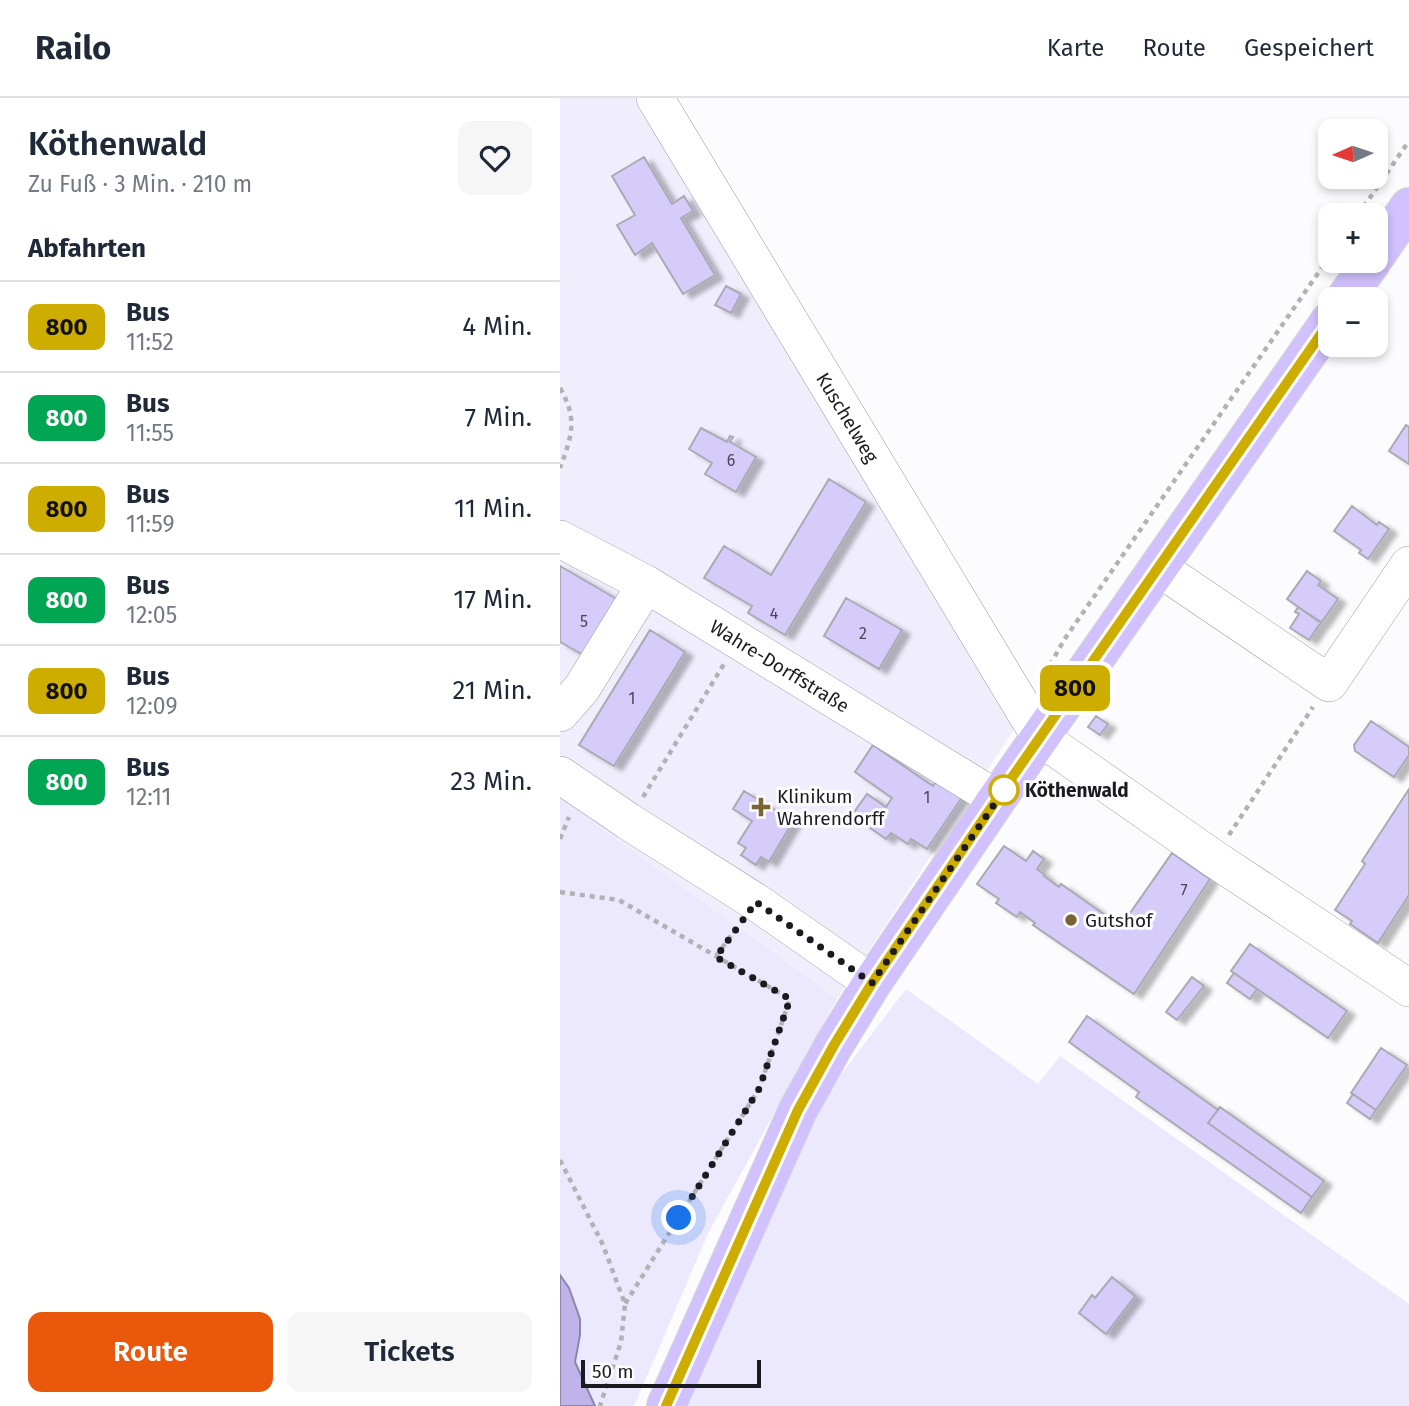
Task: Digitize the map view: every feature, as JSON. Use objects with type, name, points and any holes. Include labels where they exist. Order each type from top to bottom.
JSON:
[{"type":"main road","points":[[1388,238],[1409,207]]},
{"type":"main road","points":[[666,1406],[798,1110],[834,1045],[872,983],[997,799],[1032,725],[1159,568],[1318,338]]},
{"type":"street","name":"Kuschelweg","points":[[655,98],[1032,725]]},
{"type":"street","name":"Wahre-Dorffstraße","points":[[560,539],[646,584],[739,639],[997,799]]},
{"type":"street","points":[[1159,568],[1329,683],[1409,565]]},
{"type":"street","points":[[560,713],[582,688],[646,584]]},
{"type":"street","points":[[1032,725],[1213,858],[1409,988]]},
{"type":"street","points":[[560,775],[756,902],[872,983]]},
{"type":"path","points":[[1366,203],[1409,141]]},
{"type":"path","points":[[1032,725],[1064,640],[1318,273]]},
{"type":"path","points":[[560,387],[570,406],[571,438],[560,468]]},
{"type":"path","points":[[628,821],[739,639]]},
{"type":"path","points":[[1213,858],[1329,683]]},
{"type":"path","points":[[560,892],[619,900],[790,999],[759,1089],[625,1304],[621,1342],[600,1406]]},
{"type":"path","points":[[716,957],[756,902]]},
{"type":"path","points":[[560,1160],[603,1245],[625,1304]]},
{"type":"shaded area","name":"Klinikum Wahrendorff","points":[[560,98],[652,98],[1018,715],[1013,731],[837,999],[708,1233],[634,1406],[560,1406]]},
{"type":"shaded area","points":[[560,799],[837,999],[708,1233],[634,1406],[560,1406]]},
{"type":"shaded area","points":[[906,989],[1038,1084],[1060,1056],[1409,1304],[1409,1406],[686,1406],[814,1110]]},
{"type":"shaded area","points":[[560,1275],[569,1288],[580,1319],[575,1362],[595,1406],[560,1406]]},
{"type":"building","points":[[644,157],[672,204],[684,196],[693,211],[681,218],[715,275],[683,294],[652,243],[635,255],[617,225],[635,215],[612,176]]},
{"type":"building","points":[[726,286],[741,294],[731,313],[715,305]]},
{"type":"building","points":[[1406,425],[1409,427],[1409,464],[1389,451]]},
{"type":"building","points":[[701,428],[727,442],[730,436],[733,437],[730,442],[756,457],[736,492],[705,474],[712,463],[689,449]]},
{"type":"building","points":[[829,479],[866,502],[785,635],[748,613],[752,606],[704,578],[724,546],[771,575]]},
{"type":"building","points":[[1352,506],[1377,525],[1379,522],[1389,529],[1368,559],[1359,553],[1361,550],[1334,531]]},
{"type":"building","points":[[560,566],[620,601],[587,657],[560,642]]},
{"type":"building","points":[[1307,571],[1321,581],[1318,585],[1338,599],[1321,623],[1287,599]]},
{"type":"building","points":[[846,598],[902,630],[879,669],[824,636]]},
{"type":"building","points":[[1298,607],[1321,622],[1309,640],[1290,628],[1299,614],[1295,612]]},
{"type":"building","points":[[650,630],[685,652],[614,766],[579,745]]},
{"type":"building","points":[[1096,716],[1108,724],[1100,735],[1088,727]]},
{"type":"building","points":[[1371,721],[1409,747],[1409,755],[1394,777],[1355,751],[1354,745]]},
{"type":"building","points":[[873,745],[933,786],[938,778],[963,796],[927,849],[911,839],[908,844],[891,833],[886,839],[852,815],[867,794],[886,807],[892,798],[855,772]]},
{"type":"building","points":[[1409,789],[1409,895],[1378,943],[1335,910],[1365,864],[1362,861]]},
{"type":"building","points":[[744,791],[793,821],[769,862],[761,857],[756,865],[741,855],[746,848],[738,843],[752,821],[733,809]]},
{"type":"building","name":"Gutshof","points":[[1004,846],[1026,861],[1033,851],[1044,859],[1037,869],[1044,876],[1059,887],[1061,884],[1121,926],[1172,853],[1210,879],[1134,994],[1033,925],[1035,923],[1020,912],[1017,917],[996,903],[999,899],[977,884]]},
{"type":"building","points":[[1250,944],[1347,1011],[1328,1038],[1231,971]]},
{"type":"building","points":[[1234,973],[1257,989],[1250,999],[1227,983]]},
{"type":"building","points":[[1192,977],[1204,986],[1177,1020],[1166,1012]]},
{"type":"building","points":[[1087,1016],[1218,1110],[1208,1123],[1312,1197],[1301,1213],[1136,1097],[1139,1092],[1069,1042]]},
{"type":"building","points":[[1381,1048],[1407,1065],[1376,1110],[1351,1093]]},
{"type":"building","points":[[1353,1094],[1376,1110],[1370,1119],[1347,1103]]},
{"type":"building","points":[[1220,1107],[1324,1181],[1312,1197],[1208,1123]]},
{"type":"building","points":[[1112,1277],[1135,1296],[1106,1334],[1079,1313],[1092,1295],[1095,1298]]},
{"type":"bus line","name":"800","points":[[666,1406],[756,1200],[798,1110],[834,1045],[872,983],[997,799],[1318,338]]},
{"type":"place","name":"Köthenwald","points":[[1004,790]]},
{"type":"place","name":"Klinikum Wahrendorff","points":[[761,807]]},
{"type":"place","name":"Gutshof","points":[[1071,920]]},
{"type":"route","points":[[679,1218],[759,1089],[790,999],[716,957],[756,902],[872,983],[1004,790]]}]
